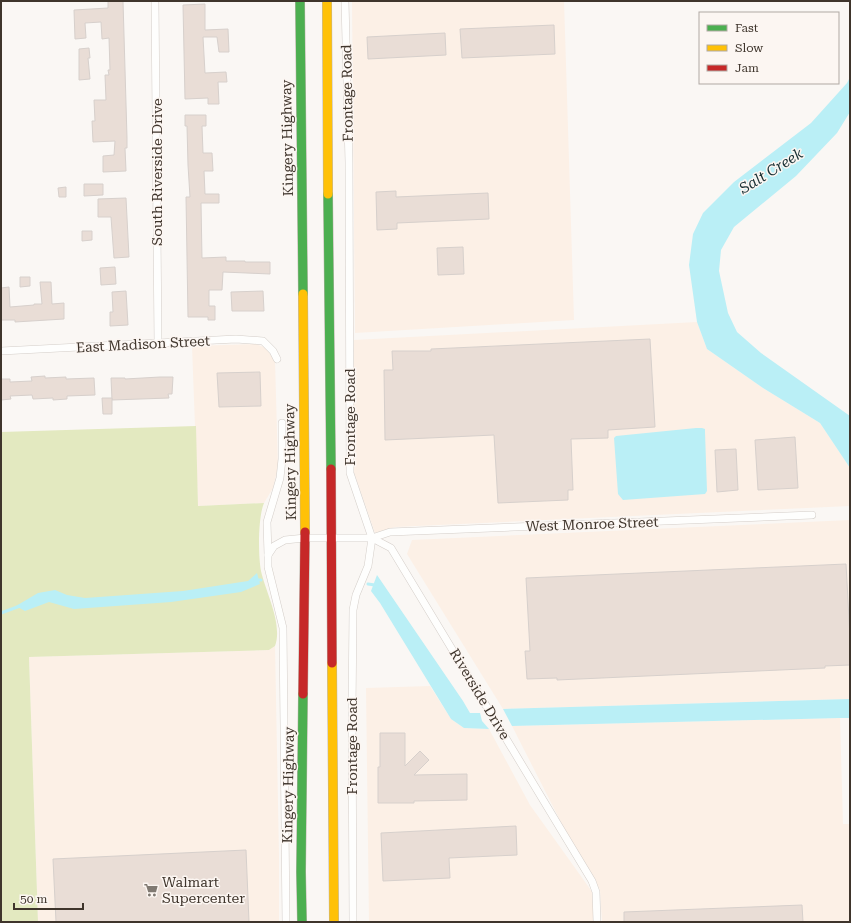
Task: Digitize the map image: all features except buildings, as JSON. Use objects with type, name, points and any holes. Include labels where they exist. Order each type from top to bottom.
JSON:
[{"type":"highway","name":"Kingery Highway","points":[[300,1],[305,538],[301,872],[302,922]]},
{"type":"highway","points":[[327,1],[334,922]]},
{"type":"street","name":"South Riverside Drive","points":[[155,1],[158,344]]},
{"type":"street","name":"Frontage Road","points":[[346,1],[349,163],[350,473],[372,538],[368,566],[356,595],[353,610],[353,922]]},
{"type":"street","name":"East Madison Street","points":[[1,351],[236,339],[263,341],[269,345],[277,358]]},
{"type":"street","points":[[282,423],[282,459],[280,478],[266,522],[268,567],[283,628],[286,922]]},
{"type":"street","name":"West Monroe Street","points":[[372,538],[390,532],[812,515]]},
{"type":"street","name":"Riverside Drive","points":[[305,538],[372,538],[391,548],[592,881],[596,892],[597,922]]},
{"type":"street","points":[[268,555],[274,546],[285,540],[305,538]]},
{"type":"shaded area","points":[[352,1],[564,1],[574,320],[355,333]]},
{"type":"shaded area","points":[[697,322],[707,349],[763,388],[820,423],[850,468],[850,506],[395,527],[375,533],[353,470],[354,340]]},
{"type":"shaded area","points":[[256,344],[266,348],[275,361],[278,467],[273,488],[264,503],[198,506],[192,346]]},
{"type":"shaded area","points":[[850,520],[850,699],[503,709],[407,554],[412,540]]},
{"type":"shaded area","points":[[275,646],[279,922],[38,922],[29,657],[269,650]]},
{"type":"shaded area","points":[[430,686],[451,719],[464,728],[489,729],[530,805],[593,893],[594,922],[369,922],[366,688]]},
{"type":"shaded area","points":[[840,718],[843,824],[850,824],[850,922],[602,922],[600,890],[567,834],[512,726]]},
{"type":"green space","points":[[196,426],[198,506],[264,503],[259,536],[259,556],[263,580],[273,608],[277,628],[275,646],[269,650],[29,657],[38,922],[1,922],[1,432]]},
{"type":"water","name":"Salt Creek","points":[[850,77],[850,112],[837,133],[796,176],[734,227],[721,250],[719,271],[728,313],[737,332],[761,353],[850,416],[850,468],[820,423],[763,388],[707,349],[697,322],[689,265],[693,234],[703,213],[734,182],[811,123],[847,83]]},
{"type":"water","points":[[696,428],[705,429],[707,491],[705,494],[623,500],[618,494],[614,438],[616,436]]},
{"type":"water","points":[[257,573],[260,584],[241,592],[171,602],[74,609],[49,602],[25,611],[16,606],[38,593],[55,590],[67,595],[85,598],[183,591],[248,581]]},
{"type":"water","points":[[377,575],[470,713],[480,713],[482,721],[489,729],[464,728],[451,719],[380,603],[371,591]]},
{"type":"water","points":[[850,699],[850,718],[512,726],[503,709]]},
{"type":"waterway","points":[[255,580],[261,580]]},
{"type":"waterway","points":[[368,584],[376,586]]},
{"type":"waterway","points":[[1,613],[20,606]]},
{"type":"traffic: fast","points":[[300,1],[303,294]]},
{"type":"traffic: fast","points":[[328,194],[331,469]]},
{"type":"traffic: fast","points":[[302,922],[301,872],[303,694]]},
{"type":"traffic: slow","points":[[327,1],[328,194]]},
{"type":"traffic: slow","points":[[303,294],[305,532]]},
{"type":"traffic: slow","points":[[332,663],[334,922]]},
{"type":"traffic: jam","points":[[331,469],[332,663]]},
{"type":"traffic: jam","points":[[303,694],[305,532]]},
{"type":"place","name":"Walmart Supercenter","points":[[151,890]]}]
